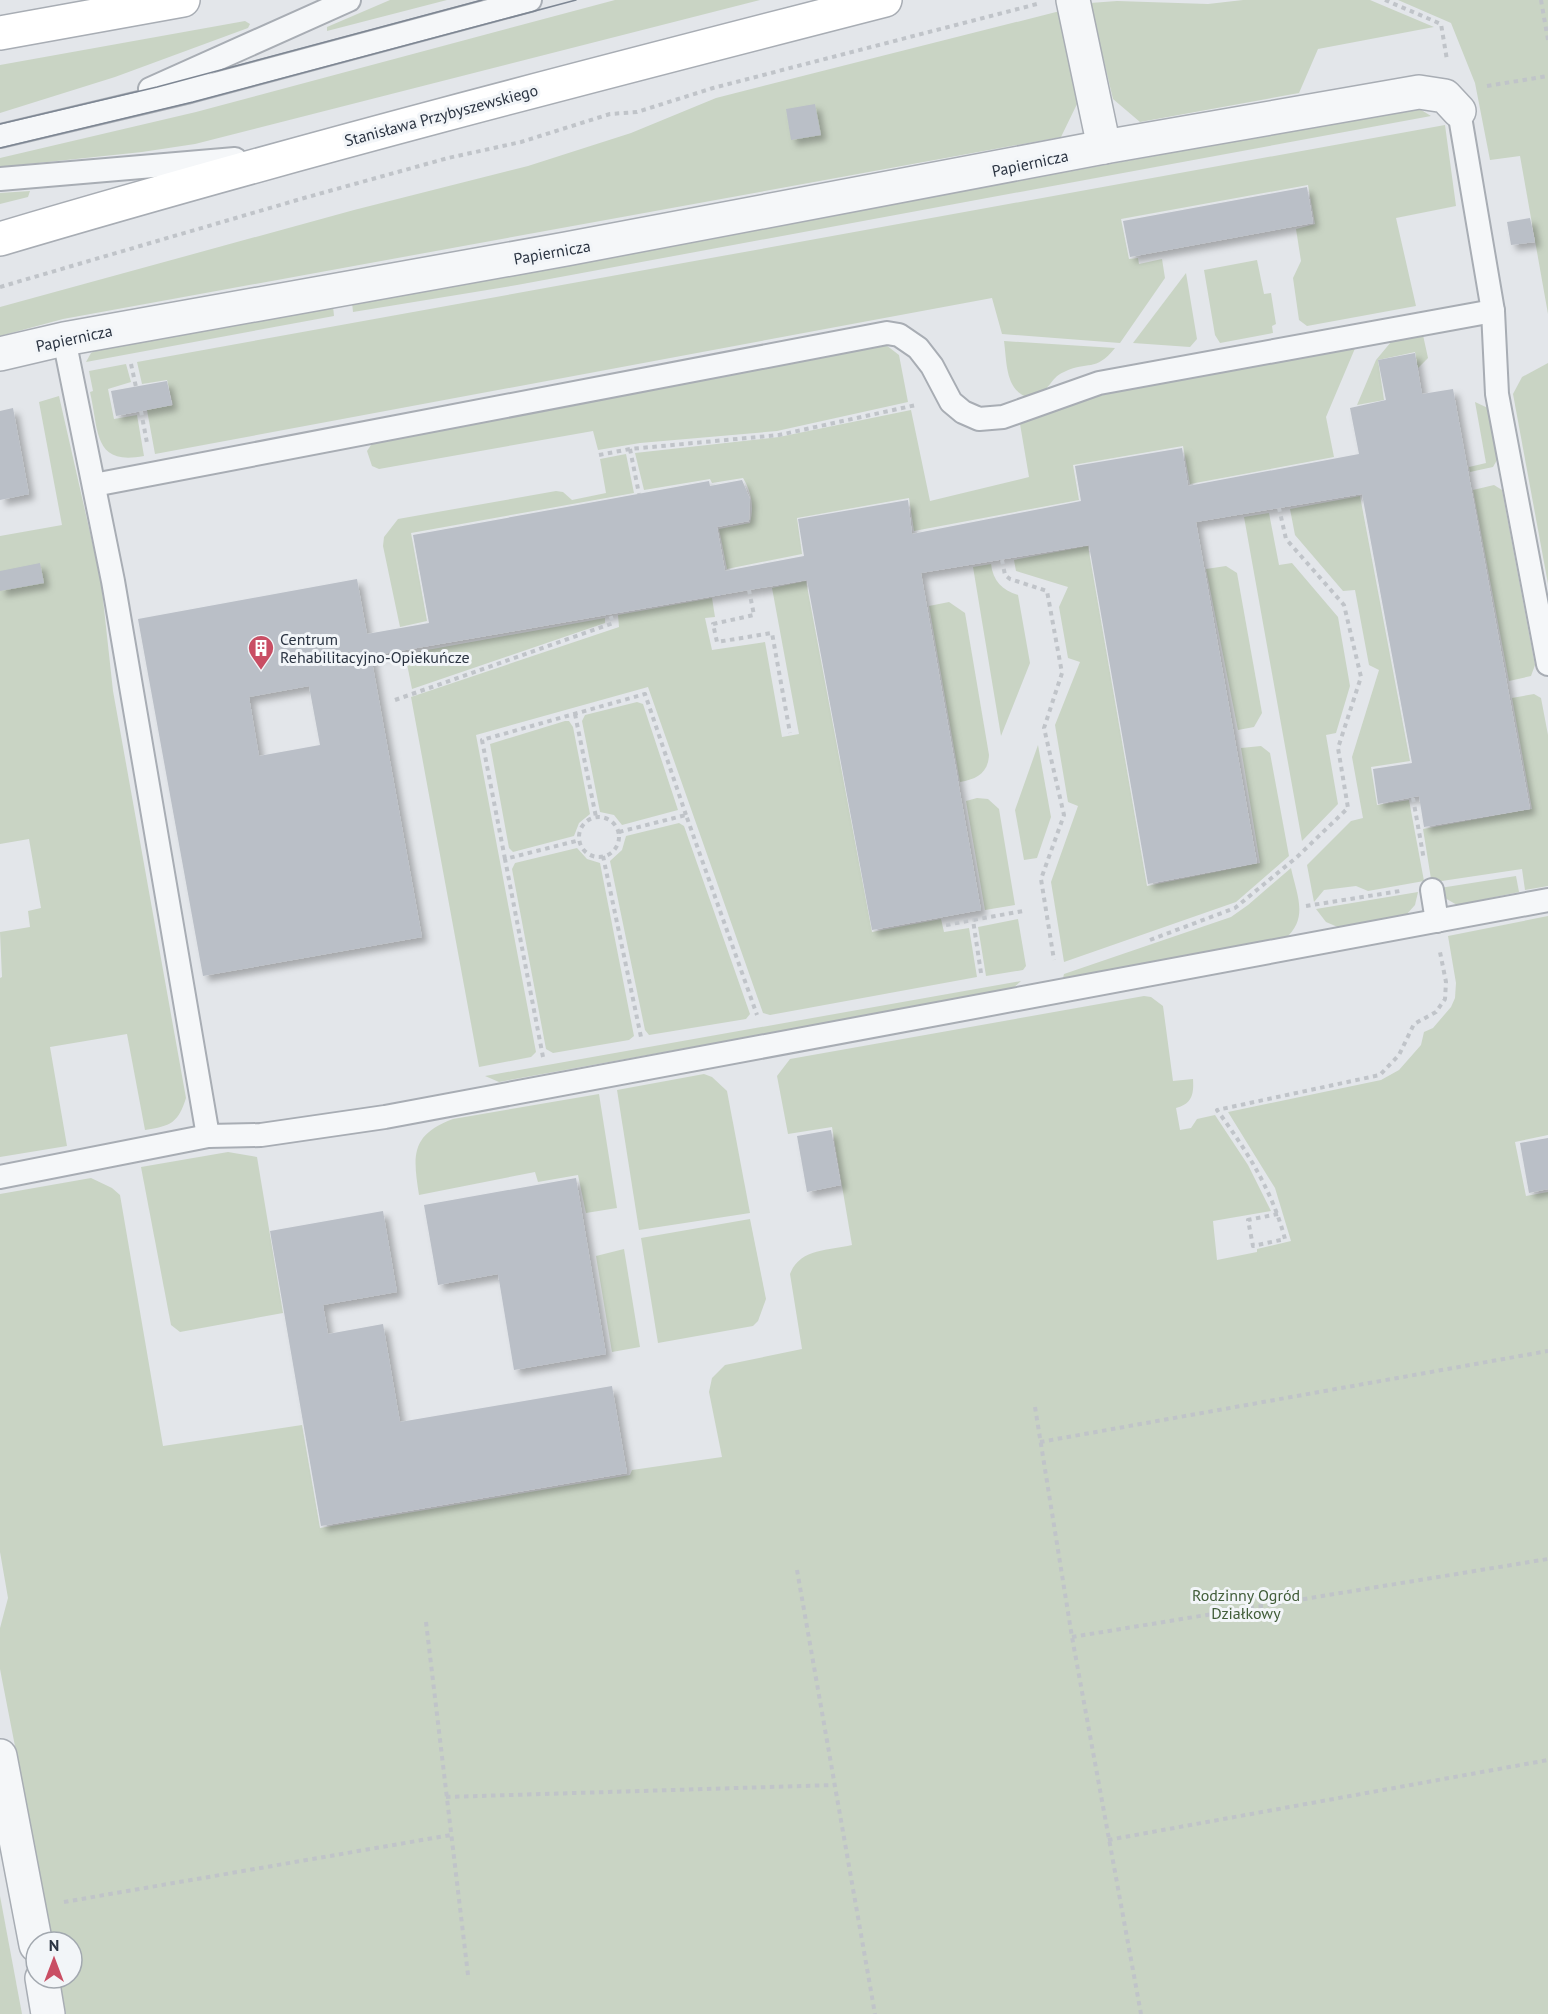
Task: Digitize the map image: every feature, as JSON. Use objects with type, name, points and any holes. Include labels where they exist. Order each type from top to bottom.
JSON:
[{"type":"main road","points":[[0,33],[183,0]]},
{"type":"main road","name":"Stanisława Przybyszewskiego","points":[[0,239],[305,151],[885,0]]},
{"type":"street","points":[[1060,1],[1104,147]]},
{"type":"street","name":"Papiernicza","points":[[0,354],[64,339],[566,249],[1104,147],[1419,92],[1464,100]]},
{"type":"street","points":[[0,1756],[34,1930]]},
{"type":"street","points":[[44,1990],[48,2014]]},
{"type":"lane","points":[[78,118],[157,87],[349,0]]},
{"type":"lane","points":[[0,136],[78,118],[530,0]]},
{"type":"lane","points":[[1464,100],[1492,311],[1497,394],[1548,664]]},
{"type":"lane","points":[[0,179],[209,162],[305,151]]},
{"type":"lane","points":[[94,485],[887,333],[899,335],[918,348],[932,366],[949,397],[963,412],[979,419],[1003,417],[1100,383],[1492,311]]},
{"type":"lane","points":[[64,339],[113,581],[207,1136]]},
{"type":"lane","points":[[1432,890],[1436,922]]},
{"type":"lane","points":[[0,1177],[207,1136],[261,1135],[386,1117],[1548,900]]},
{"type":"path","points":[[1385,0],[1441,24],[1464,100],[1548,76]]},
{"type":"path","points":[[1541,0],[1548,40]]},
{"type":"path","points":[[0,287],[304,198],[448,158],[521,142],[610,114],[637,112],[713,88],[1060,1]]},
{"type":"path","points":[[130,358],[136,387]]},
{"type":"path","points":[[598,455],[630,449],[779,435],[949,397]]},
{"type":"path","points":[[630,449],[639,494]]},
{"type":"path","points":[[1144,942],[1235,908],[1297,857],[1348,808],[1338,748],[1361,677],[1354,646],[1344,605],[1286,539],[1280,508]]},
{"type":"path","points":[[1002,560],[1005,575],[1010,579],[1047,591],[1062,673],[1044,728],[1064,815],[1041,879],[1056,970]]},
{"type":"path","points":[[749,590],[754,615],[713,624],[717,642],[772,633],[790,732]]},
{"type":"path","points":[[395,700],[613,623],[610,614]]},
{"type":"path","points":[[554,1059],[543,1061],[482,740],[645,694],[759,1022]]},
{"type":"path","points":[[575,714],[596,817]]},
{"type":"path","points":[[1413,798],[1425,864]]},
{"type":"path","points":[[619,832],[686,815]]},
{"type":"path","points":[[596,817],[610,820],[619,832],[616,848],[603,856],[588,854],[580,840],[583,826],[596,817]]},
{"type":"path","points":[[505,859],[580,840]]},
{"type":"path","points":[[603,856],[642,1043]]},
{"type":"path","points":[[1306,906],[1407,890]]},
{"type":"path","points":[[946,925],[1023,911]]},
{"type":"path","points":[[973,920],[983,982]]},
{"type":"path","points":[[1278,1214],[1248,1220],[1252,1246],[1285,1239],[1278,1214],[1257,1167],[1217,1110],[1380,1075],[1387,1070],[1400,1055],[1414,1024],[1436,1012],[1445,999],[1446,982],[1436,922]]},
{"type":"path","points":[[1040,1442],[1548,1352]]},
{"type":"path","points":[[1035,1407],[1072,1637],[1141,2014]]},
{"type":"path","points":[[1072,1637],[1548,1558]]},
{"type":"path","points":[[797,1570],[875,2014]]},
{"type":"path","points":[[426,1622],[468,1976]]},
{"type":"path","points":[[1108,1840],[1548,1761]]},
{"type":"path","points":[[446,1797],[835,1785]]},
{"type":"path","points":[[30,1909],[451,1835]]},
{"type":"green space","points":[[390,0],[447,0],[327,31],[327,27]]},
{"type":"green space","points":[[615,0],[760,0],[195,144],[0,167],[0,158],[196,112]]},
{"type":"green space","points":[[1243,0],[1370,0],[1434,27],[1318,49],[1299,93],[1140,122],[1113,99],[1090,3],[1117,1],[1208,4]]},
{"type":"green space","points":[[1398,0],[1548,0],[1548,314],[1520,156],[1490,160],[1475,83],[1451,23]]},
{"type":"green space","points":[[1060,11],[1077,104],[1061,137],[63,319],[0,336],[0,307],[354,210],[528,166],[631,133],[716,98]]},
{"type":"green space","points":[[245,21],[250,24],[248,28],[115,77],[0,113],[0,65]]},
{"type":"green space","points":[[1418,108],[1431,116],[517,285],[353,312],[352,302]]},
{"type":"green space","points":[[1445,125],[1456,206],[1396,218],[1416,306],[1307,326],[1299,320],[1293,278],[1301,261],[1296,229],[1315,224],[1308,185],[1121,219],[1129,259],[1138,258],[1139,264],[1162,259],[1165,278],[1120,343],[1002,334],[992,298],[155,454],[147,410],[173,405],[167,380],[142,384],[137,362]]},
{"type":"green space","points":[[30,191],[28,197],[0,204],[0,193]]},
{"type":"green space","points":[[1257,260],[1264,294],[1271,293],[1276,324],[1272,326],[1273,333],[1220,343],[1215,335],[1204,270]]},
{"type":"green space","points":[[1186,273],[1197,339],[1190,347],[1133,343]]},
{"type":"green space","points":[[333,306],[334,316],[86,362],[91,353],[97,350]]},
{"type":"green space","points":[[1423,335],[1428,358],[1418,368],[1415,352],[1378,360],[1384,400],[1357,405],[1376,360],[1391,342]]},
{"type":"green space","points":[[1004,341],[1115,348],[1102,361],[1059,375],[1043,392],[1030,398],[1016,390],[1012,383],[1007,367]]},
{"type":"green space","points":[[886,345],[899,355],[908,402],[777,431],[640,443],[598,450],[593,431],[379,469],[372,466],[367,451],[373,442]]},
{"type":"green space","points":[[1356,346],[1326,417],[1334,457],[1190,484],[1183,446],[1073,465],[1079,500],[914,531],[909,498],[797,518],[802,554],[727,569],[719,529],[750,523],[752,506],[743,478],[712,483],[710,479],[644,490],[635,453],[779,437],[911,410],[930,501],[1029,477],[1020,424],[1086,396]]},
{"type":"green space","points":[[1548,363],[1548,584],[1513,394],[1522,377]]},
{"type":"green space","points":[[126,364],[131,382],[108,389],[114,419],[137,415],[144,456],[127,458],[115,456],[101,442],[90,392],[93,391],[89,371]]},
{"type":"green space","points":[[59,396],[101,581],[113,691],[186,1098],[180,1113],[172,1122],[145,1130],[127,1034],[50,1047],[67,1146],[0,1157],[0,978],[2,977],[0,932],[30,927],[28,911],[41,908],[29,839],[0,844],[0,536],[62,525],[39,402]]},
{"type":"green space","points":[[1475,402],[1488,408],[1497,460],[1493,467],[1470,472],[1469,467],[1486,463]]},
{"type":"green space","points":[[626,454],[634,493],[411,533],[427,621],[400,627],[383,546],[384,537],[398,519],[556,491],[563,492],[572,500],[606,493],[600,459]]},
{"type":"green space","points":[[1494,485],[1502,490],[1535,665],[1531,676],[1509,681],[1473,490]]},
{"type":"green space","points":[[1360,496],[1410,761],[1371,767],[1377,805],[1409,800],[1424,881],[1368,891],[1356,886],[1324,890],[1314,902],[1307,865],[1351,821],[1363,818],[1352,757],[1379,670],[1369,665],[1355,590],[1343,591],[1295,535],[1290,509]]},
{"type":"green space","points":[[1269,513],[1279,565],[1292,563],[1338,617],[1350,686],[1336,733],[1326,735],[1338,804],[1302,841],[1244,517]]},
{"type":"green space","points":[[1088,546],[1147,886],[1260,863],[1241,748],[1261,746],[1270,753],[1289,856],[1236,902],[1064,962],[1051,882],[1078,806],[1068,802],[1055,725],[1080,662],[1068,658],[1059,607],[1068,587],[1016,571],[1014,560]]},
{"type":"green space","points":[[991,564],[999,584],[1018,595],[1030,663],[1001,736],[973,567]]},
{"type":"green space","points":[[1226,566],[1237,573],[1262,713],[1254,727],[1238,730],[1206,569]]},
{"type":"green space","points":[[806,581],[872,932],[941,919],[944,932],[969,928],[977,977],[770,1015],[763,1013],[648,687],[476,735],[536,1052],[531,1057],[479,1067],[411,697],[619,627],[618,615],[712,598],[715,617],[705,618],[712,650],[765,642],[782,737],[799,734],[772,588]]},
{"type":"green space","points":[[949,602],[965,613],[989,755],[981,774],[960,782],[929,606]]},
{"type":"green space","points":[[605,618],[605,623],[412,689],[405,654]]},
{"type":"green space","points":[[1534,694],[1541,698],[1548,735],[1548,886],[1525,890],[1522,869],[1435,882],[1431,879],[1423,829],[1532,809],[1512,698]]},
{"type":"green space","points":[[637,702],[643,704],[678,810],[622,825],[614,815],[600,812],[582,721],[585,715]]},
{"type":"green space","points":[[569,721],[573,727],[590,814],[579,823],[574,836],[513,852],[509,848],[490,744]]},
{"type":"green space","points":[[1038,745],[1051,817],[1037,858],[1024,860],[1015,810]]},
{"type":"green space","points":[[977,798],[988,799],[999,809],[1015,905],[985,910],[966,801]]},
{"type":"green space","points":[[679,823],[684,826],[750,1014],[746,1019],[649,1035],[645,1030],[610,861],[622,850],[626,836]]},
{"type":"green space","points":[[577,848],[587,859],[600,863],[634,1036],[629,1040],[553,1053],[546,1049],[512,869],[515,863]]},
{"type":"green space","points":[[1291,868],[1298,897],[1299,915],[1297,923],[1285,939],[1063,978],[1064,974],[1231,917]]},
{"type":"green space","points":[[1516,876],[1519,892],[1457,905],[1445,898],[1440,888]]},
{"type":"green space","points":[[1418,892],[1415,905],[1406,915],[1340,928],[1326,922],[1316,909]]},
{"type":"green space","name":"Rodzinny Ogród Działkowy","points":[[1548,916],[1548,1135],[1515,1142],[1526,1196],[1548,1192],[1548,2014],[66,2014],[61,1990],[84,1990],[84,1930],[51,1930],[0,1669],[0,1628],[8,1598],[0,1552],[0,1194],[91,1178],[112,1188],[120,1195],[163,1446],[302,1425],[320,1528],[630,1475],[632,1470],[722,1457],[709,1392],[712,1378],[725,1365],[802,1349],[790,1274],[801,1259],[808,1255],[852,1245],[832,1127],[788,1134],[777,1076],[790,1059],[1144,996],[1151,997],[1163,1006],[1173,1081],[1193,1079],[1191,1098],[1186,1104],[1176,1108],[1180,1130],[1191,1128],[1197,1119],[1215,1115],[1248,1165],[1271,1211],[1213,1221],[1217,1260],[1257,1252],[1257,1249],[1291,1241],[1275,1188],[1228,1112],[1381,1080],[1399,1070],[1421,1045],[1424,1032],[1433,1028],[1451,1007],[1455,998],[1456,983],[1448,936]]},
{"type":"green space","points":[[1018,919],[1026,966],[1023,970],[986,976],[978,927]]},
{"type":"green space","points":[[1021,981],[1012,989],[499,1082],[485,1076]]},
{"type":"green space","points":[[704,1074],[712,1077],[727,1091],[750,1213],[639,1230],[617,1090]]},
{"type":"green space","points":[[599,1094],[617,1208],[586,1213],[578,1175],[538,1182],[535,1172],[419,1195],[416,1169],[418,1148],[429,1132],[439,1125],[453,1119]]},
{"type":"green space","points":[[228,1152],[257,1157],[283,1313],[180,1332],[171,1325],[141,1167]]},
{"type":"green space","points":[[750,1219],[766,1299],[758,1321],[753,1326],[658,1343],[641,1238]]},
{"type":"green space","points":[[624,1249],[640,1347],[612,1352],[596,1256]]},
{"type":"green space","points":[[0,1896],[22,2014],[0,2014]]},
{"type":"building","points":[[815,104],[821,135],[791,140],[786,109]]},
{"type":"building","points":[[1307,187],[1313,223],[1130,257],[1123,221]]},
{"type":"building","points":[[1530,218],[1535,242],[1511,245],[1507,222]]},
{"type":"building","name":"Centrum Rehabilitacyjno-Opiekuńcze","points":[[1415,353],[1422,394],[1453,389],[1530,809],[1424,827],[1419,796],[1378,804],[1373,769],[1412,763],[1362,494],[1196,522],[1257,863],[1148,884],[1089,545],[921,573],[981,910],[872,930],[807,580],[371,656],[422,937],[203,976],[138,619],[357,579],[367,634],[429,623],[413,535],[709,481],[710,486],[742,480],[750,499],[749,521],[717,527],[725,571],[804,556],[798,519],[908,500],[912,534],[1081,501],[1075,466],[1182,448],[1188,486],[1359,454],[1350,408],[1386,400],[1378,360]],"holes":[[[309,686],[320,745],[259,756],[249,697]]]},
{"type":"building","points":[[167,381],[172,405],[116,416],[111,391]]},
{"type":"building","points":[[13,408],[29,494],[0,500],[0,411]]},
{"type":"building","points":[[40,563],[44,583],[0,591],[0,571]]},
{"type":"building","points":[[831,1130],[841,1185],[807,1192],[797,1136]]},
{"type":"building","points":[[1548,1138],[1548,1189],[1529,1193],[1520,1143]]},
{"type":"building","points":[[576,1178],[606,1354],[514,1370],[498,1274],[438,1285],[424,1205]]},
{"type":"building","points":[[383,1211],[397,1292],[323,1305],[328,1334],[383,1324],[400,1422],[612,1386],[627,1473],[321,1526],[270,1231]]},
{"type":"tram line","points":[[0,124],[157,87],[482,0]]},
{"type":"tram line","points":[[0,148],[193,102],[576,0]]},
{"type":"place","name":"Centrum Rehabilitacyjno-Opiekuńcze","points":[[261,671]]}]
